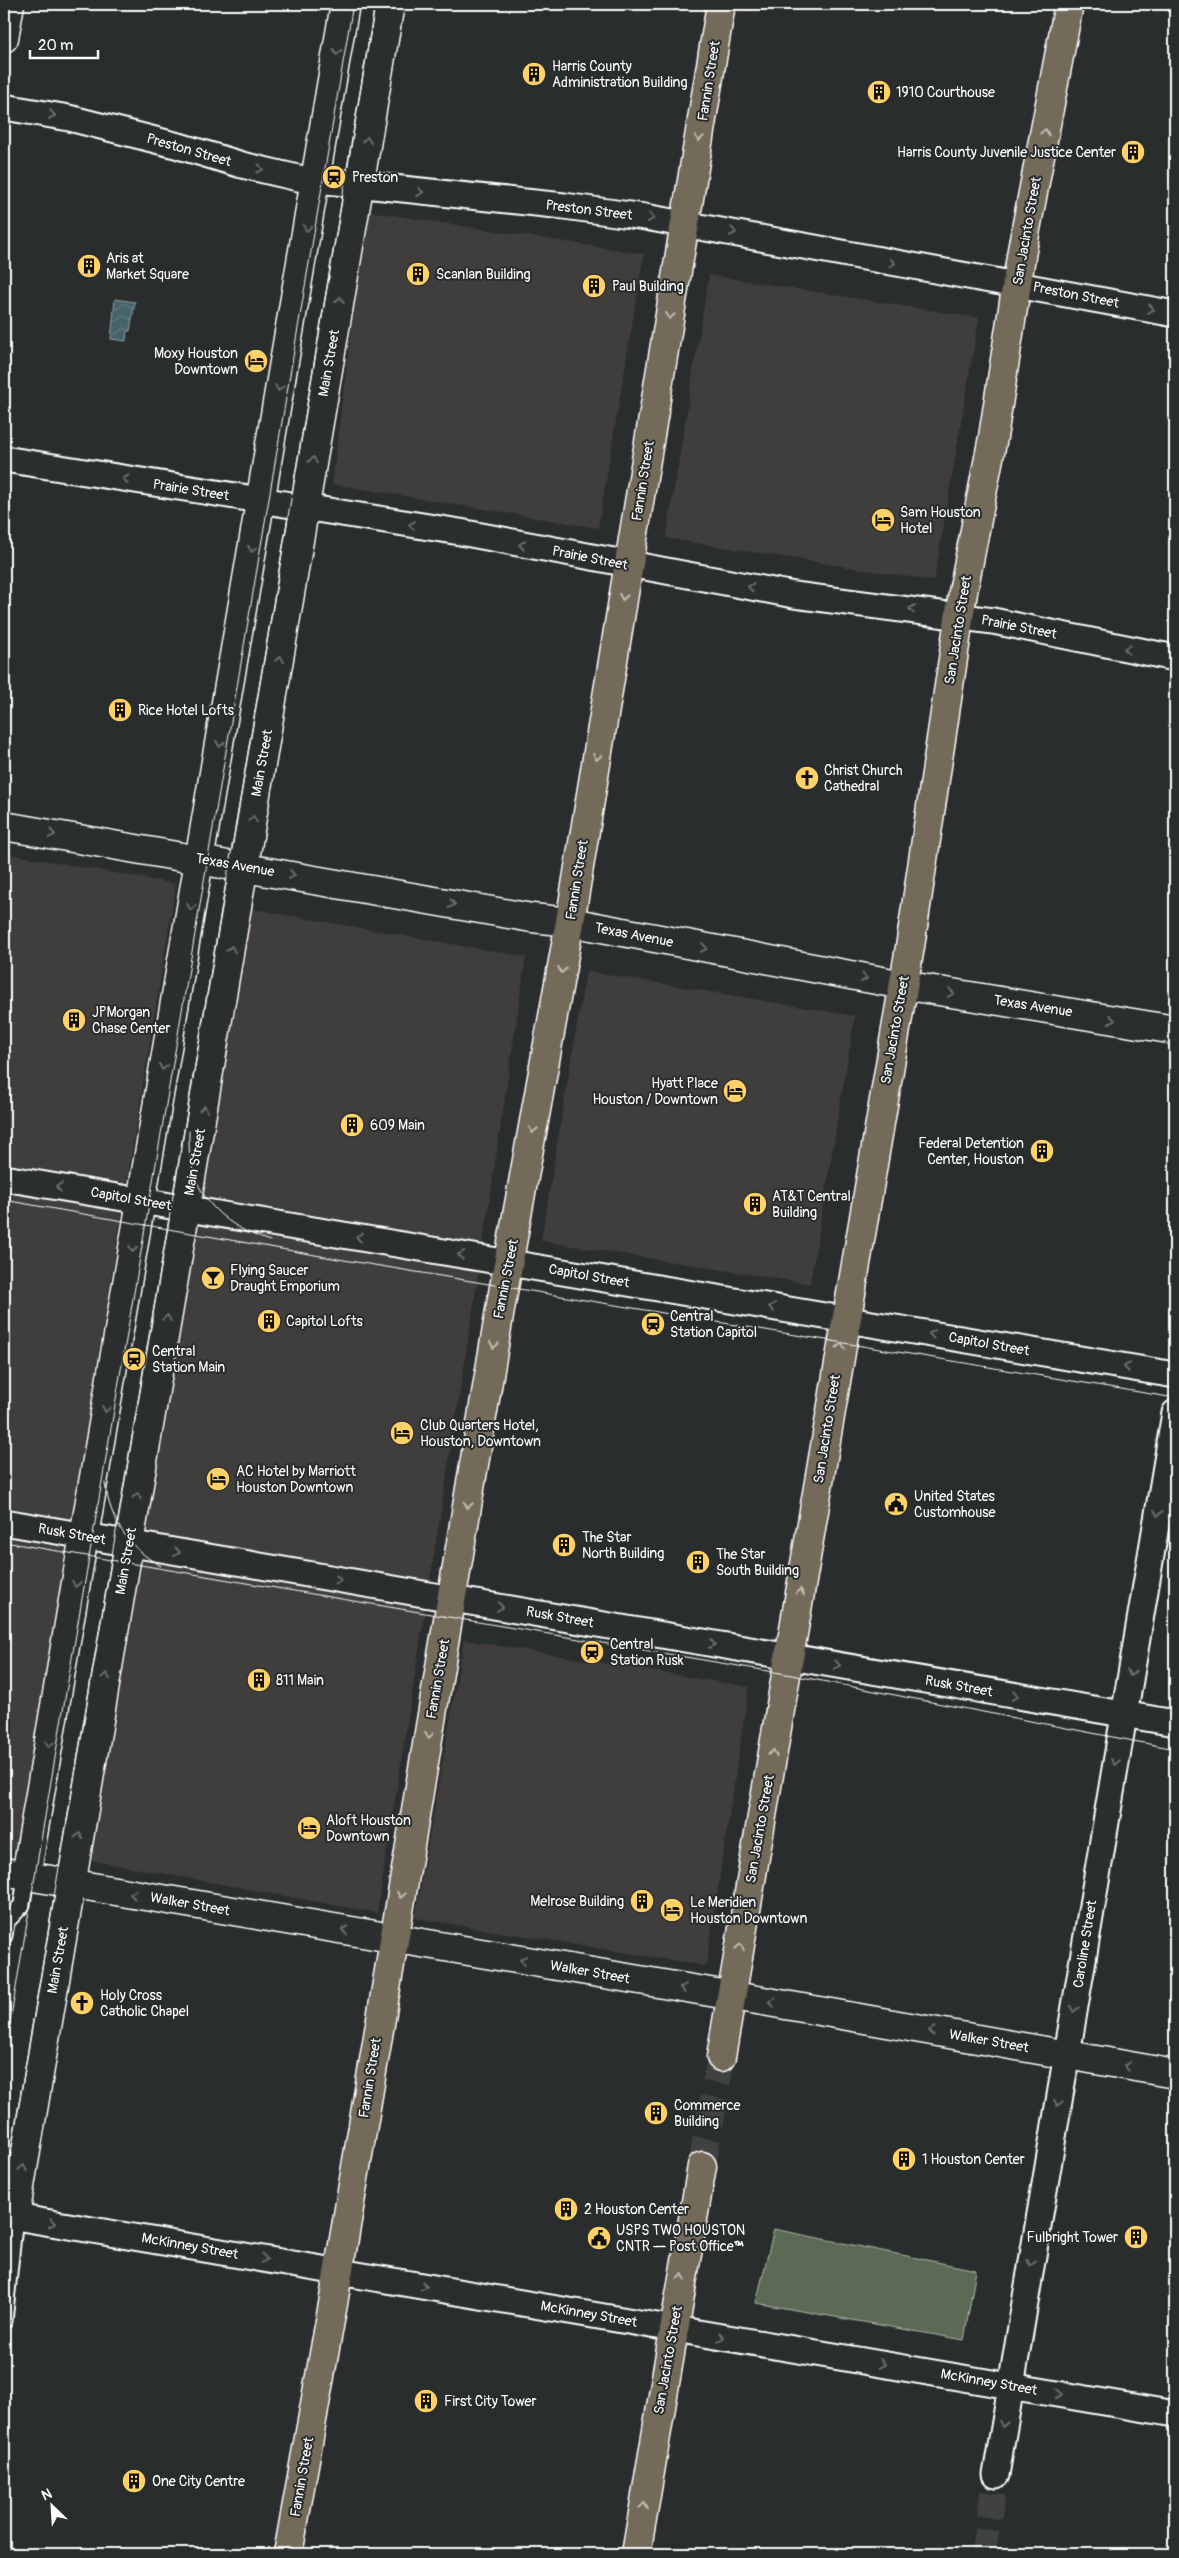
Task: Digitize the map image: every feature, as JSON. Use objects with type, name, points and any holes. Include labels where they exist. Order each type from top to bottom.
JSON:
[{"type":"main road","points":[[4,38],[10,4]]},
{"type":"main road","points":[[15,1874],[85,1536],[345,4]]},
{"type":"main road","name":"Main Street","points":[[9,2216],[71,1884],[390,4]]},
{"type":"main road","name":"Fannin Street","points":[[288,2554],[338,2271],[509,1263],[570,922],[722,4]]},
{"type":"main road","name":"San Jacinto Street","points":[[721,2057],[903,985],[960,616],[993,437],[1017,284],[1069,4]]},
{"type":"main road","name":"Texas Avenue","points":[[4,826],[532,918],[570,922],[903,985],[1175,1030]]},
{"type":"main road","name":"Walker Street","points":[[15,1874],[732,1995],[1175,2074]]},
{"type":"main road","name":"San Jacinto Street","points":[[636,2554],[702,2166]]},
{"type":"street","name":"Preston Street","points":[[4,107],[68,118],[242,165],[315,180],[564,206],[685,223],[874,260],[1017,284],[1175,314]]},
{"type":"street","name":"Prairie Street","points":[[4,460],[460,532],[794,595],[960,616],[1175,658]]},
{"type":"street","name":"Capitol Street","points":[[4,1178],[1175,1375]]},
{"type":"street","name":"Caroline Street","points":[[996,2476],[1175,1413]]},
{"type":"street","name":"Rusk Street","points":[[4,1522],[1175,1723]]},
{"type":"street","points":[[4,1936],[6,1922],[22,1905],[15,1874]]},
{"type":"street","name":"McKinney Street","points":[[9,2216],[1175,2414]]},
{"type":"street","name":"Main Street","points":[[4,2321],[9,2216]]},
{"type":"shaded area","points":[[366,211],[644,254],[598,528],[332,484]]},
{"type":"shaded area","points":[[709,275],[979,318],[934,581],[666,538]]},
{"type":"shaded area","points":[[4,853],[176,884],[17,1850],[4,1847]]},
{"type":"shaded area","points":[[247,908],[526,957],[475,1297],[377,1913],[84,1859]]},
{"type":"shaded area","points":[[586,971],[855,1016],[810,1284],[541,1241]]},
{"type":"shaded area","points":[[464,1640],[749,1687],[706,1966],[415,1918]]},
{"type":"green space","points":[[774,2229],[976,2270],[964,2340],[756,2303]]},
{"type":"water","points":[[115,299],[135,302],[130,331],[127,331],[126,341],[111,339]]},
{"type":"tunnel","points":[[702,2166],[721,2057]]},
{"type":"tunnel","points":[[983,2554],[996,2475]]},
{"type":"tram line","points":[[4,2058],[353,4]]},
{"type":"tram line","points":[[4,2192],[375,4]]},
{"type":"tram line","points":[[189,1131],[189,1151],[193,1170],[199,1186],[208,1201],[234,1225],[270,1241]]},
{"type":"tram line","points":[[4,1200],[332,1258],[1175,1398]]},
{"type":"tram line","points":[[105,1483],[111,1509],[122,1532],[139,1551],[161,1566]]},
{"type":"tram line","points":[[4,1542],[786,1674],[1175,1749]]},
{"type":"place","name":"Harris County Administration Building","points":[[534,74]]},
{"type":"place","name":"1910 Courthouse","points":[[879,92]]},
{"type":"place","name":"Harris County Juvenile Justice Center","points":[[1133,152]]},
{"type":"place","name":"Preston","points":[[334,177]]},
{"type":"place","name":"Aris at Market Square","points":[[89,266]]},
{"type":"place","name":"Scanlan Building","points":[[418,274]]},
{"type":"place","name":"Paul Building","points":[[594,286]]},
{"type":"place","name":"Moxy Houston Downtown","points":[[256,361]]},
{"type":"place","name":"Sam Houston Hotel","points":[[883,520]]},
{"type":"place","name":"Rice Hotel Lofts","points":[[120,710]]},
{"type":"place","name":"Christ Church Cathedral","points":[[807,778]]},
{"type":"place","name":"JPMorgan Chase Center","points":[[74,1020]]},
{"type":"place","name":"Hyatt Place Houston / Downtown","points":[[735,1091]]},
{"type":"place","name":"609 Main","points":[[352,1125]]},
{"type":"place","name":"Federal Detention Center, Houston","points":[[1042,1151]]},
{"type":"place","name":"AT&T Central Building","points":[[755,1204]]},
{"type":"place","name":"Flying Saucer Draught Emporium","points":[[213,1278]]},
{"type":"place","name":"Capitol Lofts","points":[[269,1321]]},
{"type":"place","name":"Central Station Capitol","points":[[653,1324]]},
{"type":"place","name":"Central Station Main","points":[[134,1359]]},
{"type":"place","name":"Club Quarters Hotel, Houston, Downtown","points":[[402,1433]]},
{"type":"place","name":"AC Hotel by Marriott Houston Downtown","points":[[218,1479]]},
{"type":"place","name":"United States Customhouse","points":[[896,1504]]},
{"type":"place","name":"The Star North Building","points":[[564,1545]]},
{"type":"place","name":"The Star South Building","points":[[698,1562]]},
{"type":"place","name":"Central Station Rusk","points":[[592,1652]]},
{"type":"place","name":"811 Main","points":[[259,1680]]},
{"type":"place","name":"Aloft Houston Downtown","points":[[309,1828]]},
{"type":"place","name":"Melrose Building","points":[[642,1901]]},
{"type":"place","name":"Le Meridien Houston Downtown","points":[[672,1910]]},
{"type":"place","name":"Holy Cross Catholic Chapel","points":[[82,2003]]},
{"type":"place","name":"Commerce Building","points":[[656,2113]]},
{"type":"place","name":"1 Houston Center","points":[[904,2159]]},
{"type":"place","name":"2 Houston Center","points":[[566,2209]]},
{"type":"place","name":"Fulbright Tower","points":[[1136,2237]]},
{"type":"place","name":"USPS TWO HOUSTON CNTR — Post Office™","points":[[599,2238]]},
{"type":"place","name":"First City Tower","points":[[426,2401]]},
{"type":"place","name":"One City Centre","points":[[134,2481]]}]
